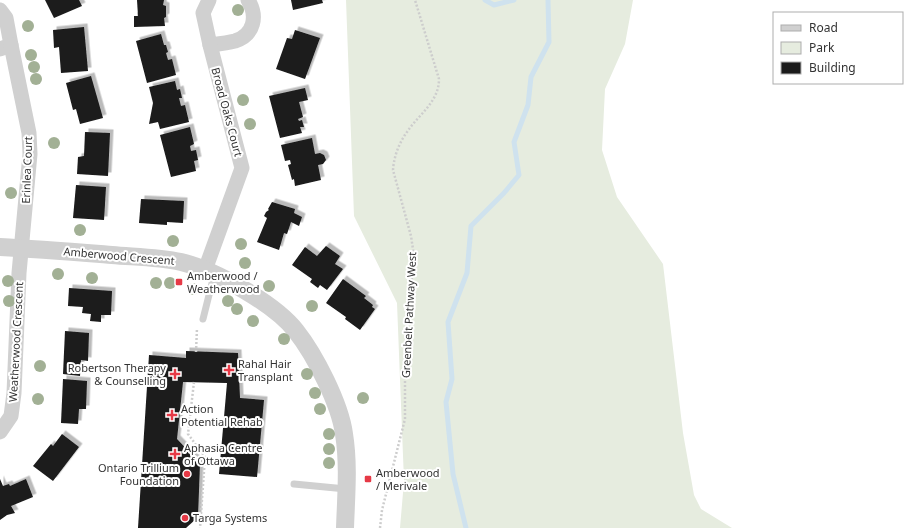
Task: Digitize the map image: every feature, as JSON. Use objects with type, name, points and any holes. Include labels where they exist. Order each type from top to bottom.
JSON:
[{"type":"street","name":"Broad Oaks Court","points":[[209,0],[203,13],[242,168],[210,271]]},
{"type":"street","points":[[210,45],[234,41],[242,38],[249,32],[253,24],[254,15],[248,0]]},
{"type":"street","name":"Erinlea Court","points":[[0,10],[6,18],[5,47],[29,133],[30,154],[22,248]]},
{"type":"street","name":"Amberwood Crescent","points":[[0,247],[154,258],[181,262],[210,271],[270,306],[296,330],[317,362],[332,397],[344,433],[348,464],[345,528]]},
{"type":"street","name":"Weatherwood Crescent","points":[[0,432],[11,416],[14,393],[22,248]]},
{"type":"lane","points":[[203,319],[210,282],[210,271]]},
{"type":"lane","points":[[294,484],[346,490]]},
{"type":"path","name":"Greenbelt Pathway West","points":[[380,528],[382,510],[404,419],[405,346],[414,256],[411,236],[393,170],[394,159],[406,132],[436,97],[439,88],[439,79],[415,0]]},
{"type":"path","points":[[196,352],[197,325]]},
{"type":"path","points":[[194,382],[188,434],[205,456],[200,528]]},
{"type":"green space","points":[[346,0],[633,0],[625,44],[605,89],[602,150],[617,197],[663,264],[683,433],[694,495],[701,509],[732,528],[400,528],[404,481],[397,303],[354,216]]},
{"type":"building","points":[[45,0],[79,0],[82,6],[54,18]]},
{"type":"building","points":[[137,0],[164,0],[163,5],[166,6],[166,17],[164,18],[165,26],[134,27],[134,16],[138,16]]},
{"type":"building","points":[[291,0],[322,0],[323,3],[293,10]]},
{"type":"building","points":[[84,27],[88,71],[61,73],[59,47],[54,48],[53,30]]},
{"type":"building","points":[[295,30],[320,38],[305,79],[276,69],[287,38],[292,39]]},
{"type":"building","points":[[161,34],[168,52],[166,53],[168,60],[172,59],[176,75],[147,83],[136,41]]},
{"type":"building","points":[[91,76],[103,118],[80,124],[76,109],[73,110],[66,83]]},
{"type":"building","points":[[175,81],[177,90],[180,89],[182,98],[179,98],[181,106],[185,105],[189,122],[160,129],[158,122],[149,124],[153,103],[149,87]]},
{"type":"building","points":[[305,88],[308,100],[299,102],[303,117],[298,119],[299,121],[302,120],[304,127],[300,127],[302,133],[280,138],[269,96]]},
{"type":"building","points":[[190,127],[194,144],[190,146],[191,151],[196,150],[198,160],[194,161],[196,171],[171,177],[160,135]]},
{"type":"building","points":[[85,132],[110,133],[108,176],[77,174],[78,157],[84,156]]},
{"type":"building","points":[[312,138],[315,154],[320,153],[324,155],[326,160],[323,164],[318,165],[321,180],[295,186],[294,179],[292,180],[288,165],[291,164],[290,160],[285,161],[281,145]]},
{"type":"building","points":[[76,185],[106,187],[104,220],[73,218]]},
{"type":"building","points":[[141,199],[184,201],[183,223],[167,222],[167,225],[139,223]]},
{"type":"building","points":[[272,202],[295,209],[294,213],[302,217],[299,226],[291,222],[287,234],[284,233],[279,250],[257,242],[267,218],[264,216],[269,210],[268,209]]},
{"type":"building","points":[[326,246],[340,256],[335,264],[343,269],[327,290],[320,285],[318,288],[310,282],[312,279],[292,265],[305,247],[317,256]]},
{"type":"building","points":[[343,279],[366,296],[364,298],[373,305],[372,307],[375,309],[360,330],[345,319],[346,317],[326,303]]},
{"type":"building","points":[[69,288],[112,291],[111,315],[101,315],[101,322],[90,321],[91,314],[82,313],[83,307],[68,306]]},
{"type":"building","points":[[65,331],[89,333],[88,361],[81,360],[80,376],[63,374]]},
{"type":"building","points":[[186,351],[238,353],[240,398],[264,400],[257,477],[219,474],[227,383],[183,382],[177,439],[200,463],[198,517],[186,528],[138,528],[149,355],[186,358]]},
{"type":"building","points":[[63,379],[87,381],[86,409],[79,409],[78,424],[61,423]]},
{"type":"building","points":[[62,434],[79,447],[53,481],[33,466],[51,444],[53,446]]},
{"type":"building","points":[[0,479],[3,486],[9,484],[10,486],[26,479],[33,497],[11,506],[15,513],[7,515],[0,520]]},
{"type":"waterway","points":[[485,0],[494,5],[514,0]]},
{"type":"waterway","points":[[466,528],[453,474],[446,402],[452,379],[448,322],[467,273],[471,226],[504,193],[519,175],[514,142],[528,105],[531,77],[549,42],[548,0]]},
{"type":"place","name":"Amberwood / Weatherwood","points":[[179,282]]},
{"type":"place","name":"Rahal Hair Transplant","points":[[229,370]]},
{"type":"place","name":"Robertson Therapy & Counselling","points":[[175,374]]},
{"type":"place","name":"Action Potential Rehab","points":[[172,415]]},
{"type":"place","name":"Aphasia Centre of Ottawa","points":[[175,454]]},
{"type":"place","name":"Ontario Trillium Foundation","points":[[187,474]]},
{"type":"place","name":"Amberwood / Merivale","points":[[368,479]]},
{"type":"place","name":"Targa Systems","points":[[185,518]]}]
